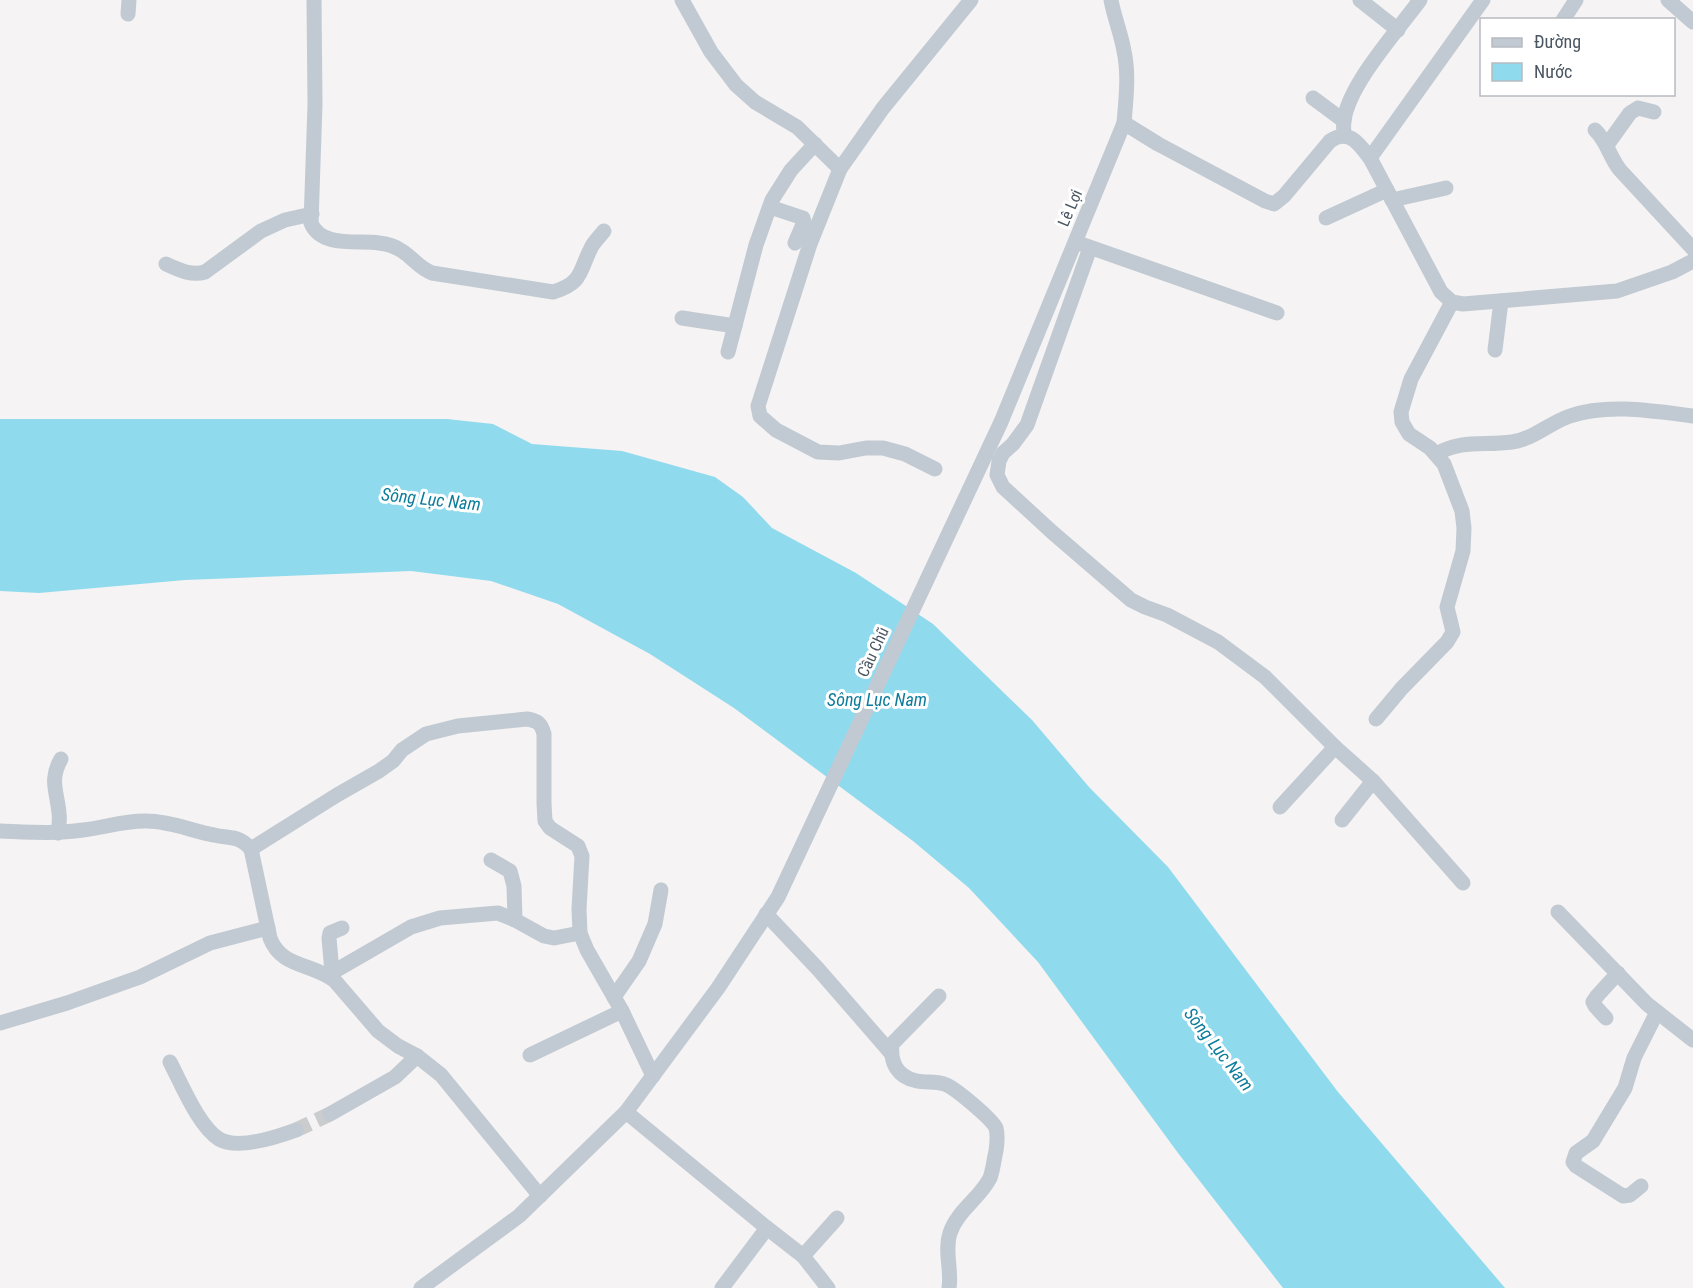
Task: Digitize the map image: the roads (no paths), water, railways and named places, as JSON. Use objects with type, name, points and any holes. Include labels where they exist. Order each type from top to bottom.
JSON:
[{"type":"street","points":[[314,0],[315,104],[310,223],[320,235],[339,242],[378,243],[395,247],[403,251],[421,268],[432,273],[553,292],[573,284],[585,266],[592,246],[604,231]]},
{"type":"street","points":[[682,0],[711,52],[736,86],[755,102],[797,127],[840,169]]},
{"type":"street","points":[[935,470],[905,454],[883,448],[866,448],[838,453],[818,452],[776,430],[760,416],[758,406],[810,244],[840,169],[883,108],[971,0]]},
{"type":"street","name":"Lê Lợi","points":[[1000,422],[1124,123],[1127,87],[1125,53],[1111,0]]},
{"type":"street","points":[[1360,0],[1398,30]]},
{"type":"street","points":[[1124,123],[1158,144],[1274,204],[1284,196],[1330,141],[1344,128],[1352,96],[1362,78],[1420,0]]},
{"type":"street","points":[[1370,158],[1483,0]]},
{"type":"street","points":[[1564,18],[1576,0]]},
{"type":"street","points":[[1668,0],[1693,22]]},
{"type":"street","points":[[1313,98],[1344,128],[1370,158],[1441,292],[1452,302],[1463,304],[1617,291],[1672,273],[1693,261]]},
{"type":"street","points":[[1607,146],[1630,113],[1638,108],[1654,112]]},
{"type":"street","points":[[1595,130],[1627,179],[1693,249]]},
{"type":"street","points":[[728,352],[756,245],[770,207],[791,170],[815,144]]},
{"type":"street","points":[[1326,218],[1390,195],[1446,188]]},
{"type":"street","points":[[770,207],[803,218],[804,222],[795,243]]},
{"type":"street","points":[[166,264],[180,271],[197,274],[205,272],[261,231],[285,220],[312,214]]},
{"type":"street","points":[[1075,242],[1277,313]]},
{"type":"street","points":[[1090,248],[1027,425],[999,461],[997,475],[1003,487],[1131,600],[1167,615],[1218,642],[1265,677],[1335,747],[1373,781],[1463,883]]},
{"type":"street","points":[[1495,350],[1501,301]]},
{"type":"street","points":[[1376,719],[1402,688],[1447,642],[1453,632],[1447,607],[1463,551],[1464,528],[1461,511],[1444,464],[1430,448],[1409,434],[1402,422],[1401,412],[1411,379],[1452,302]]},
{"type":"street","points":[[682,318],[735,326]]},
{"type":"street","points":[[1436,454],[1448,447],[1475,443],[1510,442],[1528,438],[1569,416],[1593,411],[1638,410],[1693,416]]},
{"type":"street","name":"Cầu Chũ","points":[[421,1288],[519,1216],[626,1112],[718,988],[777,897],[1000,422]]},
{"type":"street","points":[[251,849],[379,771],[393,761],[402,750],[426,734],[458,726],[527,719],[536,721],[542,725],[544,734],[545,821],[550,828],[578,846],[582,856],[580,933],[587,950],[622,1011],[653,1076]]},
{"type":"street","points":[[1280,807],[1335,747]]},
{"type":"street","points":[[58,833],[60,815],[55,789],[55,770],[61,759]]},
{"type":"street","points":[[1342,820],[1373,781]]},
{"type":"street","points":[[0,831],[58,833],[135,821],[149,821],[243,841],[251,849],[274,948],[283,957],[330,974]]},
{"type":"street","points":[[491,860],[510,871],[514,886],[515,920]]},
{"type":"street","points":[[614,997],[639,961],[655,924],[661,890]]},
{"type":"street","points":[[1558,912],[1657,1011],[1693,1040]]},
{"type":"street","points":[[330,974],[396,935],[425,922],[451,916],[498,913],[544,936],[554,938],[580,933]]},
{"type":"street","points":[[766,914],[818,969],[891,1053],[896,1069],[902,1076],[916,1081],[946,1084],[996,1127],[997,1140],[989,1178],[950,1231],[947,1245],[949,1288]]},
{"type":"street","points":[[0,1023],[67,1003],[140,977],[210,943],[268,928]]},
{"type":"street","points":[[342,928],[330,933],[329,938],[330,974],[334,981],[378,1031],[398,1046],[417,1056],[441,1075],[540,1196]]},
{"type":"street","points":[[1606,1018],[1593,1002],[1618,973]]},
{"type":"street","points":[[891,1053],[892,1044],[939,996]]},
{"type":"street","points":[[530,1055],[622,1011]]},
{"type":"street","points":[[1641,1186],[1630,1195],[1623,1196],[1576,1166],[1574,1158],[1576,1153],[1593,1141],[1625,1088],[1634,1058],[1657,1011]]},
{"type":"street","points":[[330,1113],[394,1077],[417,1056]]},
{"type":"street","points":[[170,1062],[199,1118],[217,1138],[226,1142],[243,1143],[280,1136],[296,1130]]},
{"type":"street","points":[[626,1112],[803,1256],[828,1288]]},
{"type":"street","points":[[803,1256],[837,1218]]},
{"type":"street","points":[[722,1288],[767,1228]]},
{"type":"water","name":"Sông Lục Nam","points":[[0,419],[447,419],[493,424],[532,444],[622,451],[715,477],[743,497],[772,528],[856,573],[933,624],[1032,720],[1089,787],[1168,867],[1338,1092],[1505,1288],[1283,1288],[1178,1153],[1038,962],[969,888],[913,841],[734,708],[650,654],[558,604],[491,581],[411,571],[185,580],[39,593],[0,591]]},
{"type":"tunnel","points":[[296,1130],[330,1114]]}]
